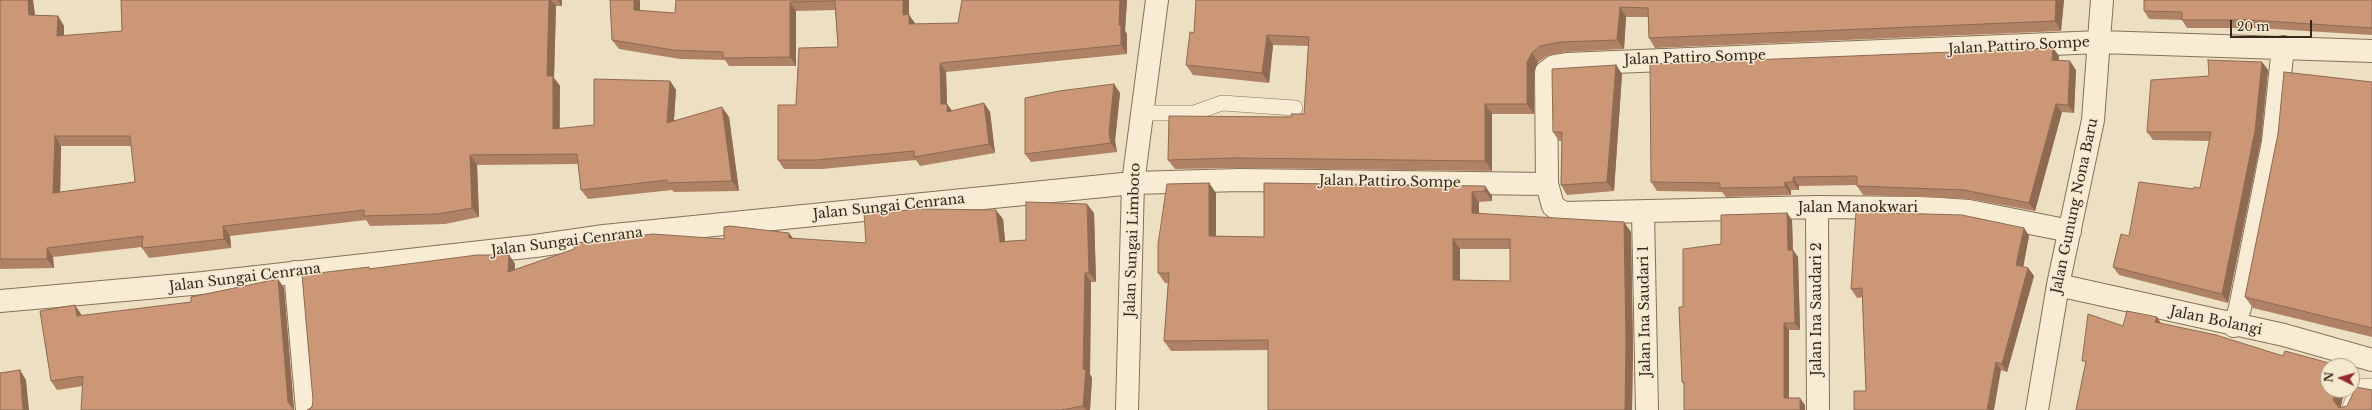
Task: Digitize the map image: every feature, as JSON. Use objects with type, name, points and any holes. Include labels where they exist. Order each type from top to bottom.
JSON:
[{"type":"street","name":"Jalan Sungai Limboto","points":[[1127,410],[1133,183],[1157,0]]},
{"type":"street","name":"Jalan Gunung Nona Baru","points":[[2037,410],[2058,285],[2093,120],[2102,0]]},
{"type":"street","name":"Jalan Pattiro Sompe","points":[[1133,183],[1248,180],[1547,184],[1546,72],[1554,66],[1718,56],[1863,53],[2100,42],[2372,51]]},
{"type":"street","points":[[2234,326],[2242,301],[2274,142],[2283,47]]},
{"type":"street","name":"Jalan Sungai Cenrana","points":[[0,301],[203,284],[295,272],[535,246],[604,236],[1133,183]]},
{"type":"street","name":"Jalan Manokwari","points":[[1547,184],[1553,206],[1564,214],[1817,207],[1926,208],[1969,211],[2070,231]]},
{"type":"street","name":"Jalan Ina Saudari 2","points":[[1817,207],[1818,410]]},
{"type":"street","name":"Jalan Ina Saudari 1","points":[[1643,212],[1647,410]]},
{"type":"street","points":[[295,272],[307,410]]},
{"type":"street","name":"Jalan Bolangi","points":[[2058,285],[2318,344],[2372,360]]},
{"type":"lane","points":[[1142,113],[1194,113],[1222,103],[1296,108]]},
{"type":"lane","points":[[2349,410],[2365,387]]},
{"type":"building","points":[[0,0],[28,0],[29,15],[58,16],[57,36],[122,31],[121,0],[549,0],[547,76],[553,76],[553,129],[594,125],[594,79],[670,81],[667,123],[722,107],[732,181],[667,183],[667,180],[581,190],[577,154],[470,155],[472,208],[438,214],[364,216],[364,210],[223,226],[224,239],[142,248],[143,236],[47,248],[47,259],[0,259]],"holes":[[[55,136],[130,136],[135,182],[53,193]]]},
{"type":"building","points":[[610,0],[634,0],[634,10],[675,13],[676,0],[903,0],[903,15],[909,14],[909,24],[958,23],[962,0],[1120,0],[1119,25],[1121,25],[1121,45],[940,63],[941,104],[947,104],[947,112],[984,103],[989,144],[914,157],[914,151],[816,160],[778,160],[778,105],[796,105],[799,48],[838,47],[835,1],[790,2],[790,57],[723,58],[723,52],[673,50],[612,40]]},
{"type":"building","points":[[1196,0],[2056,0],[2055,21],[1649,38],[1648,8],[1620,7],[1617,40],[1560,42],[1540,46],[1532,53],[1527,62],[1527,104],[1485,104],[1485,161],[1233,158],[1168,160],[1169,116],[1292,117],[1291,114],[1304,114],[1309,37],[1267,35],[1262,73],[1186,65],[1190,32],[1194,33]]},
{"type":"building","points":[[2144,0],[2372,0],[2372,28],[2251,20],[2182,20],[2182,12],[2144,11]]},
{"type":"building","points":[[2053,48],[2052,60],[2070,61],[2068,105],[2056,104],[2029,203],[1964,190],[1857,186],[1857,176],[1793,177],[1793,182],[1785,182],[1785,187],[1720,188],[1720,183],[1651,182],[1650,64]]},
{"type":"building","points":[[2208,60],[2262,62],[2255,131],[2222,294],[2113,267],[2121,234],[2129,236],[2139,182],[2194,189],[2194,187],[2200,188],[2211,132],[2147,132],[2151,80],[2209,76]]},
{"type":"building","points":[[1616,65],[1607,182],[1561,185],[1562,132],[1553,132],[1552,69]]},
{"type":"building","points":[[2284,72],[2372,82],[2372,328],[2245,297],[2278,134]]},
{"type":"building","points":[[1114,84],[1109,133],[1111,143],[1025,154],[1025,98],[1059,91]]},
{"type":"building","points":[[1209,183],[1209,236],[1264,237],[1264,183],[1485,186],[1485,191],[1472,192],[1472,213],[1624,222],[1626,340],[1625,410],[1268,410],[1268,340],[1164,341],[1169,273],[1158,273],[1158,244],[1167,184]],"holes":[[[1453,239],[1510,239],[1510,281],[1453,280]]]},
{"type":"building","points":[[1026,202],[1087,204],[1089,273],[1085,273],[1083,369],[1086,369],[1083,406],[1061,410],[307,410],[312,407],[313,400],[302,275],[369,267],[369,269],[477,255],[509,255],[508,272],[574,249],[575,243],[653,234],[724,239],[724,227],[730,226],[789,233],[789,238],[866,243],[864,213],[922,209],[996,210],[1000,242],[1026,240]]},
{"type":"building","points":[[1856,212],[1962,215],[2024,228],[2016,265],[2028,268],[2002,364],[1996,362],[1987,410],[1854,410],[1854,391],[1866,391],[1862,288],[1851,289]]},
{"type":"building","points":[[1787,213],[1788,250],[1793,250],[1795,323],[1784,323],[1784,398],[1800,398],[1800,410],[1684,410],[1684,382],[1682,382],[1679,307],[1683,307],[1683,249],[1721,244],[1721,215]]},
{"type":"building","points":[[278,279],[288,402],[294,410],[81,410],[83,376],[51,381],[40,311],[75,305],[77,316],[191,302],[191,297]]},
{"type":"building","points":[[2127,311],[2157,317],[2155,322],[2216,335],[2283,356],[2285,351],[2320,361],[2320,398],[2333,398],[2333,400],[2339,408],[2347,406],[2351,398],[2360,398],[2360,388],[2372,390],[2372,410],[2076,410],[2086,361],[2082,361],[2088,314],[2123,326]]},
{"type":"building","points":[[20,370],[23,410],[0,410],[0,373]]}]
